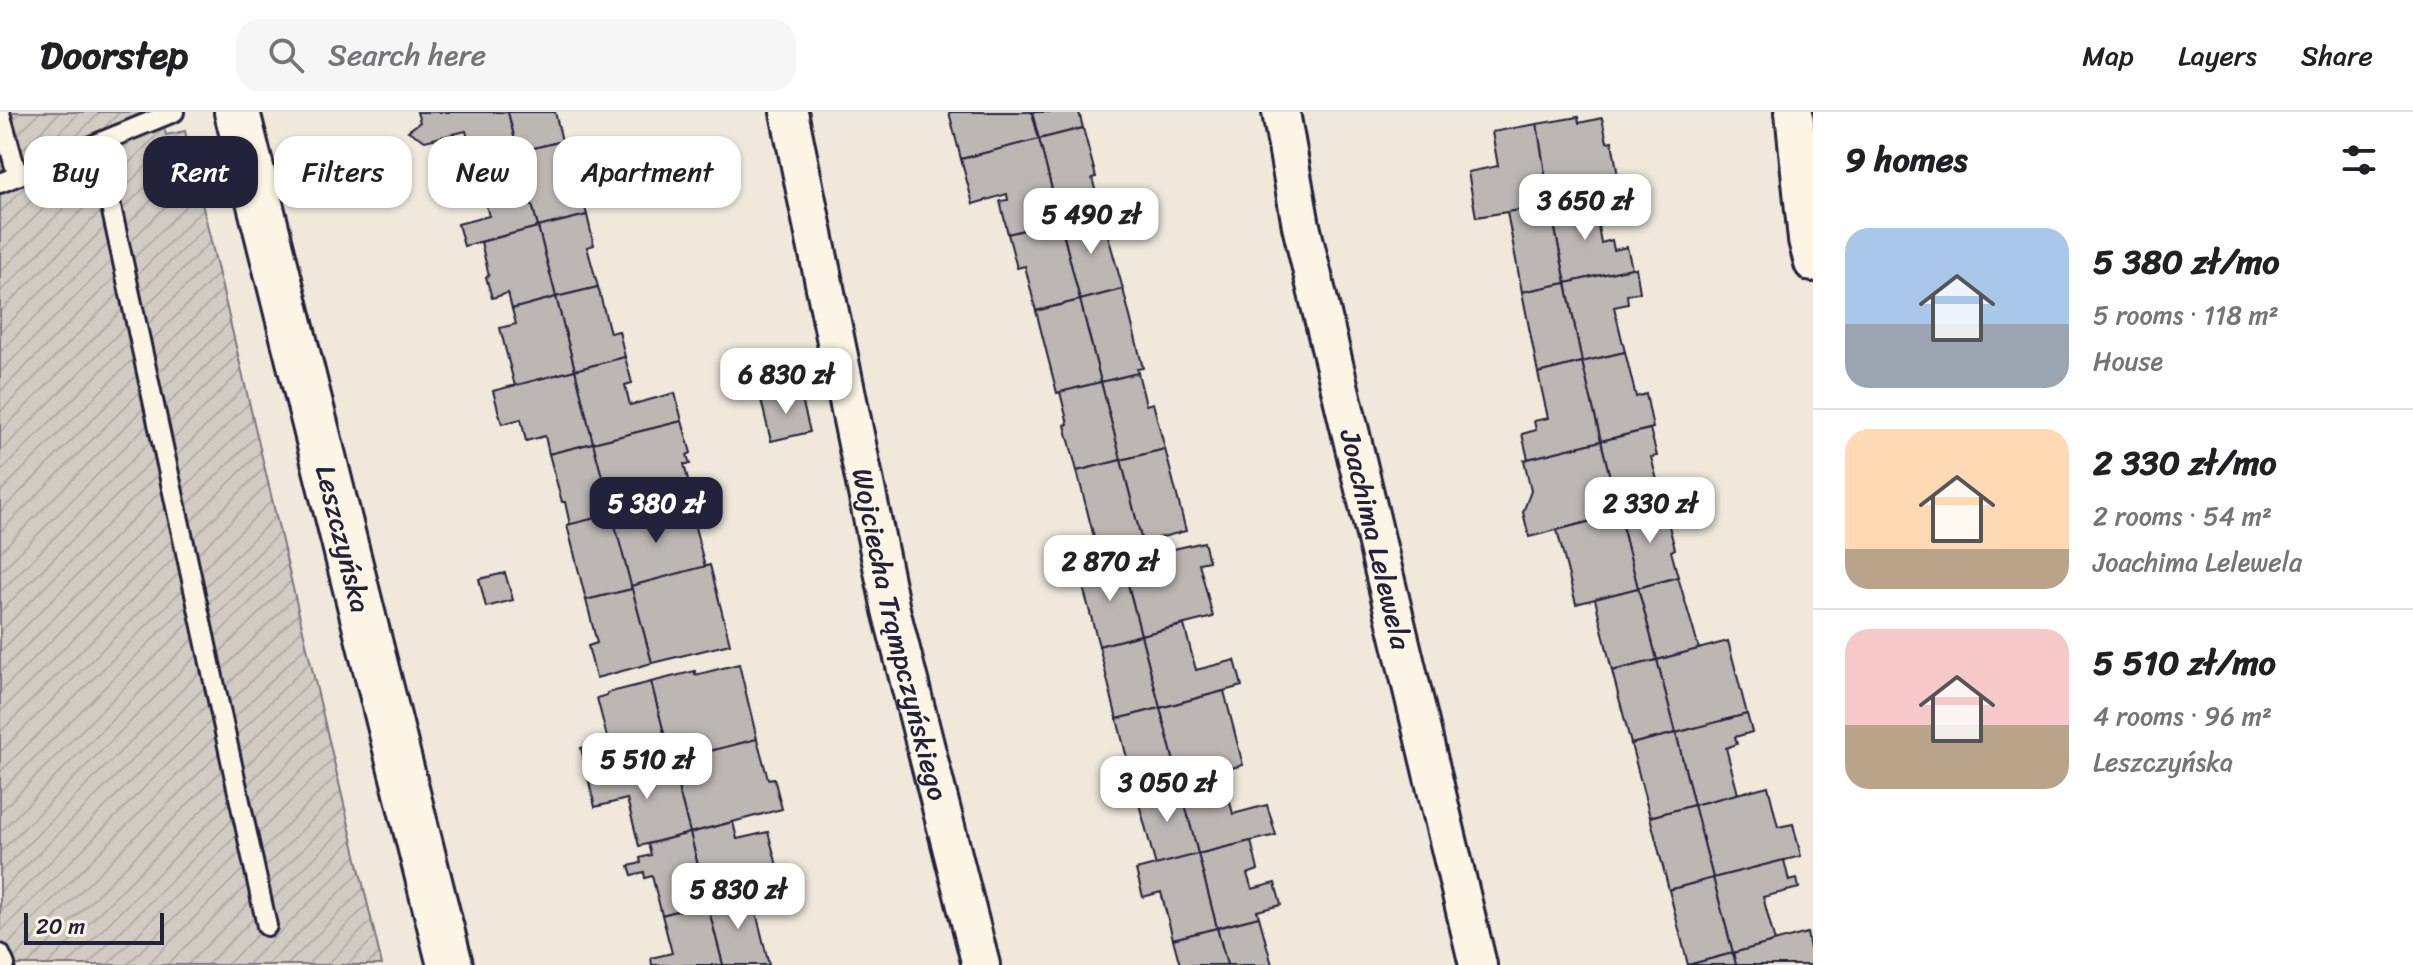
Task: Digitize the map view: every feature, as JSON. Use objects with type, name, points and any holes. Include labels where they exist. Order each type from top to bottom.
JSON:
[{"type":"street","name":"Leszczyńska","points":[[237,112],[450,965]]},
{"type":"street","name":"Wojciecha Trąmpczyńskiego","points":[[789,112],[891,610],[981,965]]},
{"type":"street","name":"Joachima Lelewela","points":[[1281,112],[1301,226],[1478,965]]},
{"type":"street","points":[[1794,112],[1807,240],[1813,263]]},
{"type":"lane","points":[[116,136],[174,112]]},
{"type":"lane","points":[[0,113],[17,174]]},
{"type":"lane","points":[[0,183],[24,171]]},
{"type":"lane","points":[[111,208],[267,926]]},
{"type":"lane","points":[[0,954],[5,965]]},
{"type":"shaded area","points":[[0,112],[160,112],[166,135],[185,131],[186,136],[143,136],[143,208],[203,208],[382,965],[0,965]]},
{"type":"building","points":[[417,112],[508,112],[514,136],[467,136],[466,131],[428,136],[425,141],[408,131],[420,122]]},
{"type":"building","points":[[508,112],[555,112],[561,136],[553,136],[553,143],[537,147],[537,136],[514,136]]},
{"type":"building","points":[[949,112],[1032,112],[1039,139],[961,159]]},
{"type":"building","points":[[1032,112],[1079,112],[1083,128],[1039,139]]},
{"type":"building","points":[[1578,117],[1579,123],[1602,118],[1607,142],[1612,141],[1620,188],[1550,205],[1537,124]]},
{"type":"building","points":[[1537,124],[1550,205],[1476,217],[1468,172],[1498,166],[1492,132]]},
{"type":"building","points":[[1083,128],[1101,211],[1060,221],[1039,139]]},
{"type":"building","points":[[1039,139],[1060,221],[1008,234],[1000,201],[1008,200],[1007,194],[973,204],[961,159]]},
{"type":"building","points":[[553,143],[553,208],[585,208],[587,215],[538,227],[533,208],[537,208],[537,147]]},
{"type":"building","points":[[1593,197],[1601,243],[1612,240],[1614,250],[1627,247],[1632,268],[1566,283],[1550,205]]},
{"type":"building","points":[[1550,205],[1566,283],[1522,292],[1507,212]]},
{"type":"building","points":[[487,208],[533,208],[538,227],[464,246],[458,224],[489,216]]},
{"type":"building","points":[[1101,211],[1123,289],[1080,300],[1060,221]]},
{"type":"building","points":[[587,215],[594,245],[587,247],[598,287],[556,297],[538,227]]},
{"type":"building","points":[[1060,221],[1080,300],[1036,311],[1025,266],[1017,268],[1008,234]]},
{"type":"building","points":[[538,227],[556,297],[512,309],[508,293],[492,298],[481,242]]},
{"type":"building","points":[[1636,268],[1640,292],[1627,295],[1628,304],[1614,307],[1625,352],[1582,362],[1566,283]]},
{"type":"building","points":[[1566,283],[1582,362],[1538,373],[1522,292]]},
{"type":"building","points":[[598,287],[610,333],[619,331],[625,357],[575,370],[556,297]]},
{"type":"building","points":[[1123,289],[1143,368],[1137,369],[1138,373],[1101,382],[1080,300]]},
{"type":"building","points":[[556,297],[575,370],[515,386],[500,328],[516,324],[512,309]]},
{"type":"building","points":[[1080,300],[1101,382],[1057,393],[1036,311]]},
{"type":"building","points":[[1625,352],[1636,397],[1646,394],[1653,428],[1601,441],[1582,362]]},
{"type":"building","points":[[625,357],[632,383],[625,385],[630,405],[675,393],[682,421],[593,443],[575,370]]},
{"type":"building","points":[[1582,362],[1601,441],[1528,459],[1522,434],[1536,430],[1534,421],[1548,418],[1538,373]]},
{"type":"building","points":[[575,370],[593,443],[549,454],[545,436],[526,441],[521,419],[502,424],[493,391]]},
{"type":"building","points":[[1138,373],[1146,405],[1153,403],[1165,449],[1121,460],[1101,382]]},
{"type":"building","points":[[1101,382],[1121,460],[1077,471],[1060,392]]},
{"type":"building","points":[[800,391],[810,432],[771,441],[761,400]]},
{"type":"building","points":[[682,421],[691,453],[687,455],[690,464],[684,464],[692,495],[612,516],[593,443]]},
{"type":"building","points":[[1650,429],[1657,456],[1651,457],[1663,503],[1619,514],[1601,441]]},
{"type":"building","points":[[1601,441],[1619,514],[1529,537],[1523,512],[1531,491],[1524,460]]},
{"type":"building","points":[[593,443],[612,514],[570,525],[549,454]]},
{"type":"building","points":[[1165,449],[1186,531],[1142,542],[1121,460]]},
{"type":"building","points":[[1121,460],[1142,542],[1098,553],[1077,471]]},
{"type":"building","points":[[662,502],[669,529],[694,523],[705,567],[631,586],[612,516]]},
{"type":"building","points":[[1663,503],[1675,549],[1671,551],[1678,577],[1638,588],[1619,514]]},
{"type":"building","points":[[612,514],[632,589],[586,600],[567,525]]},
{"type":"building","points":[[1619,514],[1638,588],[1576,604],[1557,530]]},
{"type":"building","points":[[1204,542],[1209,561],[1199,563],[1213,617],[1141,635],[1122,561]]},
{"type":"building","points":[[1122,561],[1141,635],[1099,646],[1079,572]]},
{"type":"building","points":[[710,565],[730,644],[652,663],[631,586]]},
{"type":"building","points":[[505,573],[513,600],[486,607],[479,579]]},
{"type":"building","points":[[1678,577],[1699,649],[1657,660],[1638,588]]},
{"type":"building","points":[[1638,588],[1657,660],[1612,671],[1595,599]]},
{"type":"building","points":[[632,589],[652,663],[596,678],[588,646],[597,643],[586,600]]},
{"type":"building","points":[[1184,625],[1196,670],[1235,660],[1242,686],[1160,708],[1141,635]]},
{"type":"building","points":[[1141,635],[1160,708],[1117,719],[1099,646]]},
{"type":"building","points":[[1728,641],[1747,714],[1676,733],[1657,660]]},
{"type":"building","points":[[1657,660],[1676,733],[1631,744],[1612,671]]},
{"type":"building","points":[[739,664],[757,739],[671,761],[651,682]]},
{"type":"building","points":[[651,682],[671,761],[589,782],[581,748],[608,741],[597,698]]},
{"type":"building","points":[[1224,691],[1243,765],[1179,782],[1160,708]]},
{"type":"building","points":[[1160,708],[1179,782],[1136,793],[1117,719]]},
{"type":"building","points":[[1747,714],[1752,732],[1735,737],[1737,744],[1726,748],[1738,794],[1694,805],[1676,733]]},
{"type":"building","points":[[1676,733],[1694,805],[1650,817],[1631,744]]},
{"type":"building","points":[[757,739],[768,779],[774,778],[782,809],[690,833],[671,761]]},
{"type":"building","points":[[671,761],[690,833],[639,846],[627,799],[595,807],[589,782]]},
{"type":"building","points":[[1222,770],[1233,814],[1267,805],[1276,835],[1198,854],[1179,782]]},
{"type":"building","points":[[1179,782],[1198,854],[1156,866],[1136,793]]},
{"type":"building","points":[[1768,786],[1778,827],[1793,824],[1801,856],[1713,878],[1694,805]]},
{"type":"building","points":[[1694,805],[1713,878],[1669,890],[1650,817]]},
{"type":"building","points":[[733,822],[737,839],[768,832],[782,884],[707,903],[690,833]]},
{"type":"building","points":[[690,833],[707,903],[662,915],[652,876],[645,878],[644,872],[632,875],[629,866],[641,863],[640,858],[651,855],[648,844]]},
{"type":"building","points":[[1251,841],[1258,870],[1247,874],[1252,889],[1275,883],[1281,905],[1257,911],[1259,917],[1217,928],[1198,854]]},
{"type":"building","points":[[1198,854],[1217,928],[1173,939],[1161,892],[1143,897],[1136,870]]},
{"type":"building","points":[[1784,860],[1789,881],[1797,879],[1799,888],[1763,897],[1775,942],[1733,953],[1713,878]]},
{"type":"building","points":[[1713,878],[1733,953],[1688,965],[1669,890]]},
{"type":"building","points":[[751,892],[769,965],[723,965],[707,903]]},
{"type":"building","points":[[707,903],[723,965],[652,965],[651,958],[672,953],[662,915]]},
{"type":"building","points":[[1259,917],[1272,965],[1227,965],[1217,928]]},
{"type":"building","points":[[1217,928],[1227,965],[1180,965],[1173,939]]},
{"type":"building","points":[[1807,933],[1813,965],[1736,965],[1733,953]]},
{"type":"building","points":[[1733,953],[1736,965],[1688,965]]}]
